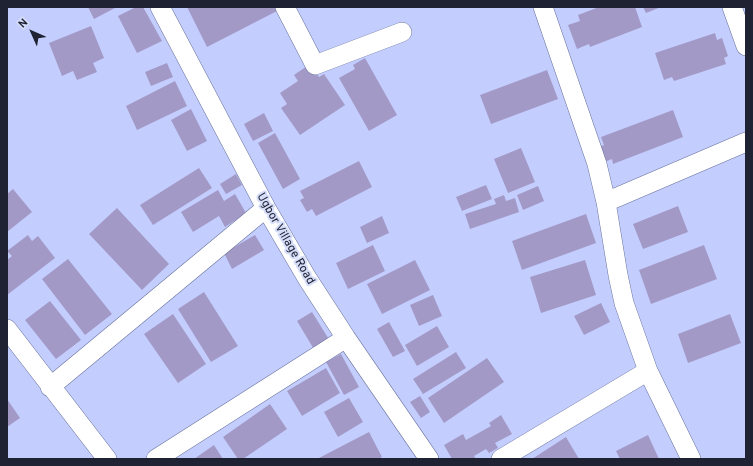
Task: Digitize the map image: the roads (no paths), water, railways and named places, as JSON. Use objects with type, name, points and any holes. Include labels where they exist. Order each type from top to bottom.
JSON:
[{"type":"street","name":"Ugbor Village Road","points":[[160,7],[266,208],[307,278],[423,457]]},
{"type":"street","points":[[285,7],[315,65],[402,32]]},
{"type":"street","points":[[543,7],[597,164],[606,202],[624,304],[648,370],[691,459]]},
{"type":"street","points":[[732,7],[746,46]]},
{"type":"street","points":[[606,202],[746,142]]},
{"type":"street","points":[[50,387],[266,208]]},
{"type":"street","points":[[7,329],[14,352],[50,387],[107,459]]},
{"type":"street","points":[[156,459],[346,338]]},
{"type":"street","points":[[501,459],[648,370]]}]
